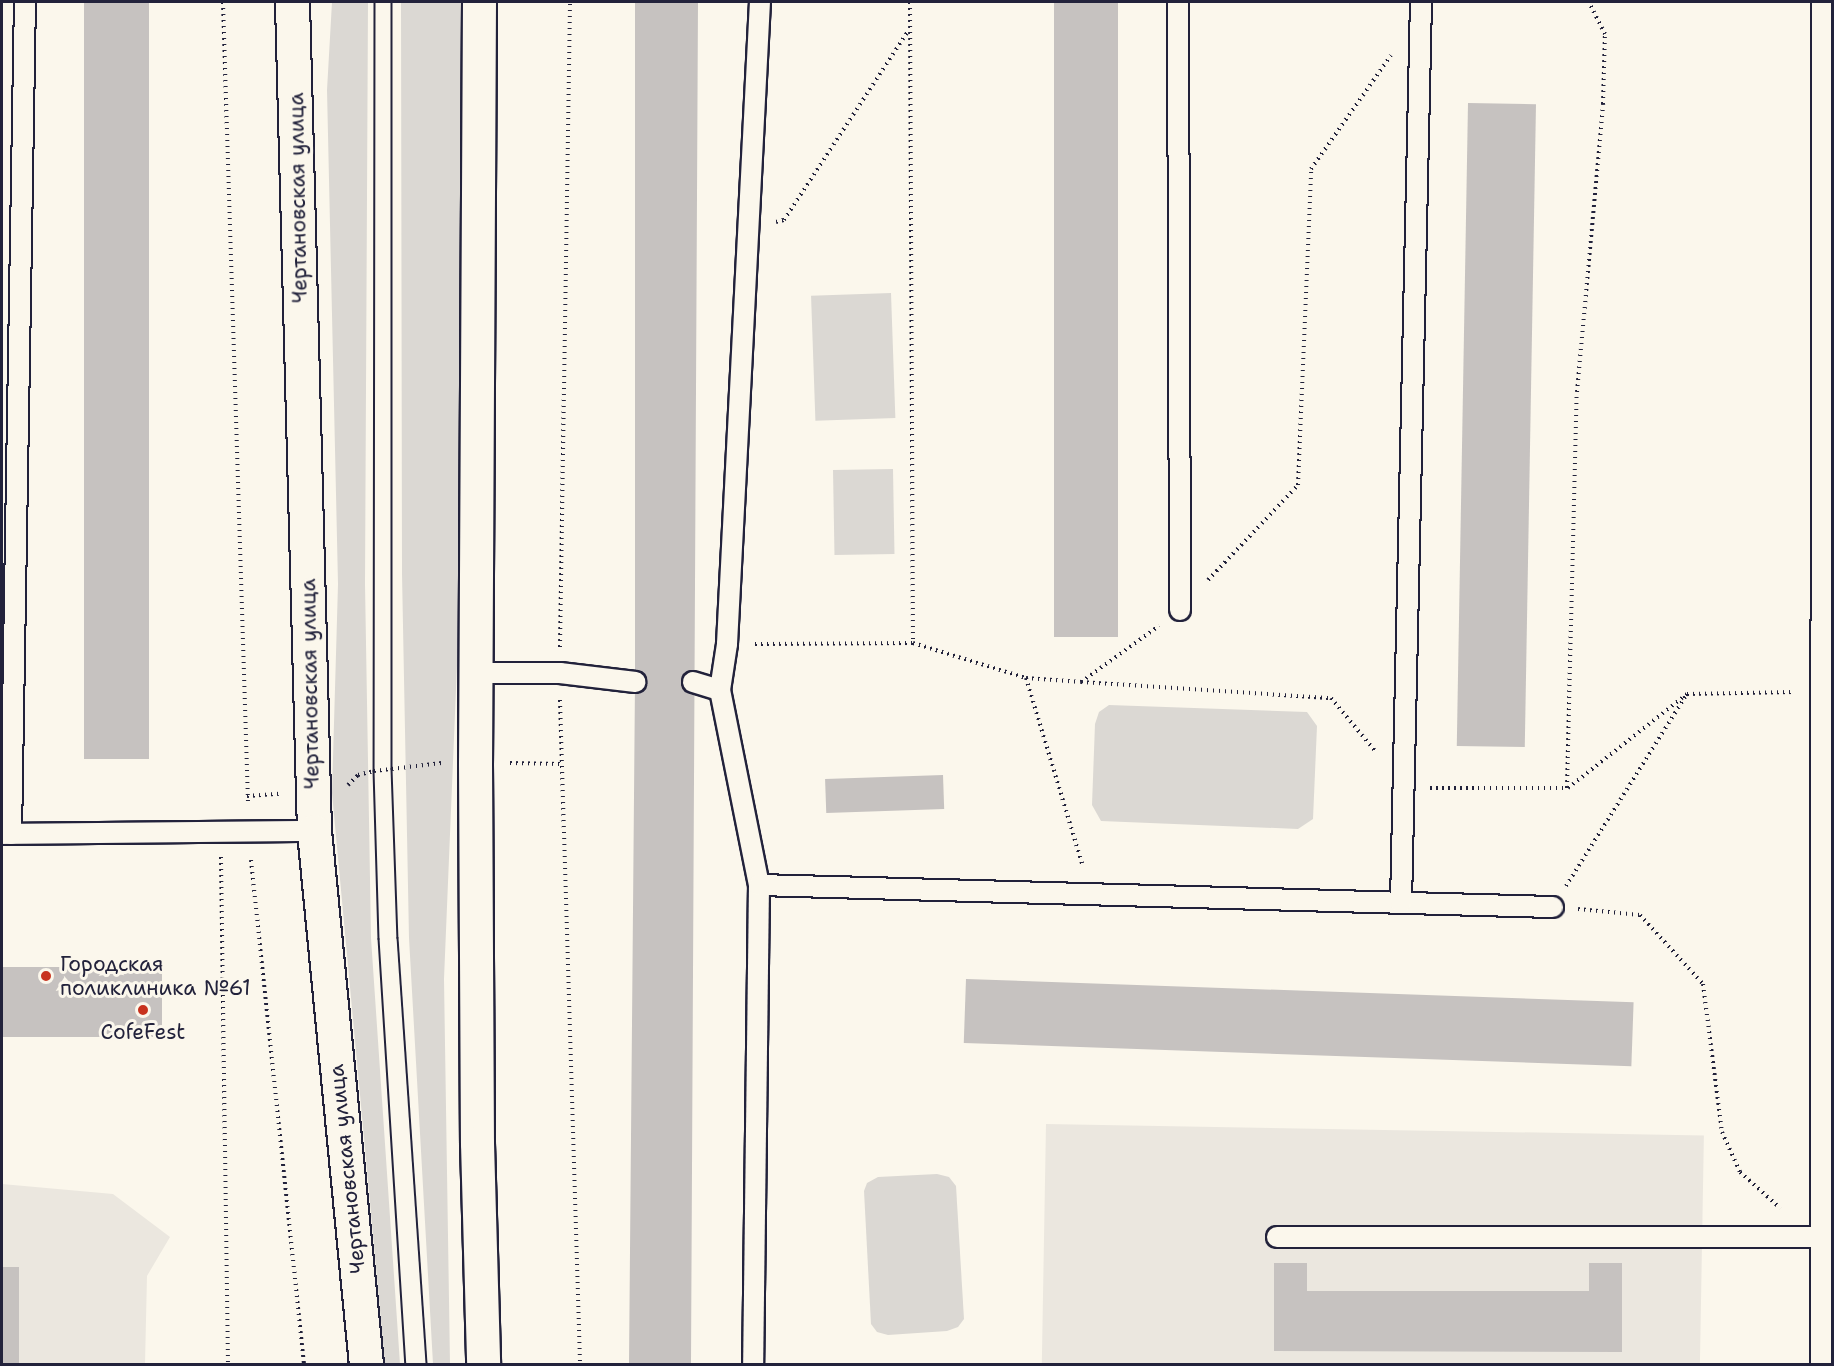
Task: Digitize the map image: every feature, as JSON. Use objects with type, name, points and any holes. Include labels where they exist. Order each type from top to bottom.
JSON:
[{"type":"main road","name":"Чертановская улица","points":[[292,2],[314,831],[366,1365]]},
{"type":"main road","points":[[479,2],[477,1143],[483,1365]]},
{"type":"lane","points":[[25,2],[6,834],[314,831]]},
{"type":"lane","points":[[753,1365],[759,885],[720,690],[727,644],[760,2]]},
{"type":"lane","points":[[1178,2],[1180,610]]},
{"type":"lane","points":[[1821,2],[1821,1365]]},
{"type":"lane","points":[[1401,903],[1406,788],[1421,7]]},
{"type":"lane","points":[[478,673],[560,674],[635,682]]},
{"type":"lane","points":[[693,682],[720,690]]},
{"type":"lane","points":[[759,885],[1553,907]]},
{"type":"lane","points":[[1277,1237],[1821,1237]]},
{"type":"path","points":[[223,2],[248,832],[304,1365]]},
{"type":"path","points":[[910,2],[913,643]]},
{"type":"path","points":[[1567,788],[1577,392],[1603,104],[1605,34],[1589,2]]},
{"type":"path","points":[[1082,682],[1180,610],[1298,485],[1311,169],[1421,7]]},
{"type":"path","points":[[749,227],[784,220],[910,29]]},
{"type":"path","points":[[727,644],[913,643],[1026,678],[1331,698],[1406,788],[1567,788],[1687,694],[1821,691]]},
{"type":"path","points":[[1026,678],[1093,894]]},
{"type":"path","points":[[1687,694],[1553,907],[1640,915],[1703,984],[1722,1132],[1740,1172],[1802,1232],[1821,1237]]},
{"type":"path","points":[[344,789],[358,775],[374,771],[454,762]]},
{"type":"path","points":[[221,833],[228,1365]]},
{"type":"shaded area","points":[[332,2],[368,2],[365,584],[371,938],[400,1364],[385,1364],[332,793],[338,584],[327,90]]},
{"type":"shaded area","points":[[401,2],[466,2],[461,569],[444,979],[450,1364],[433,1364],[409,938],[402,574]]},
{"type":"shaded area","points":[[891,293],[895,418],[815,421],[811,296]]},
{"type":"shaded area","points":[[893,469],[894,554],[834,555],[833,470]]},
{"type":"shaded area","points":[[1109,705],[1307,712],[1317,726],[1313,819],[1298,829],[1101,821],[1092,805],[1095,724],[1099,712]]},
{"type":"shaded area","points":[[1046,1124],[1704,1135],[1700,1364],[1042,1364]]},
{"type":"shaded area","points":[[937,1174],[949,1177],[956,1186],[964,1319],[958,1327],[947,1331],[888,1335],[877,1332],[871,1324],[864,1191],[867,1183],[878,1177]]},
{"type":"shaded area","points":[[2,1184],[113,1194],[170,1237],[147,1276],[145,1364],[2,1364]]},
{"type":"building","points":[[84,2],[149,2],[149,759],[84,759]]},
{"type":"building","points":[[635,2],[698,2],[691,1364],[629,1364],[635,682]]},
{"type":"building","points":[[1054,2],[1118,2],[1118,637],[1054,637]]},
{"type":"building","points":[[1468,103],[1536,104],[1525,747],[1457,746]]},
{"type":"building","points":[[943,775],[944,809],[826,813],[825,779]]},
{"type":"building","points":[[2,967],[162,967],[162,1037],[2,1037]]},
{"type":"building","points":[[966,979],[1634,1002],[1631,1066],[964,1043]]},
{"type":"building","points":[[1274,1263],[1307,1263],[1307,1291],[1589,1291],[1589,1263],[1622,1263],[1622,1352],[1274,1351]]},
{"type":"building","points":[[2,1267],[19,1267],[19,1364],[2,1364]]},
{"type":"tram line","points":[[375,2],[374,771],[379,939],[406,1364]]},
{"type":"tram line","points":[[392,2],[392,769],[398,938],[427,1364]]},
{"type":"place","name":"Городская поликлиника №61","points":[[46,976]]},
{"type":"place","name":"CofeFest","points":[[143,1010]]}]
